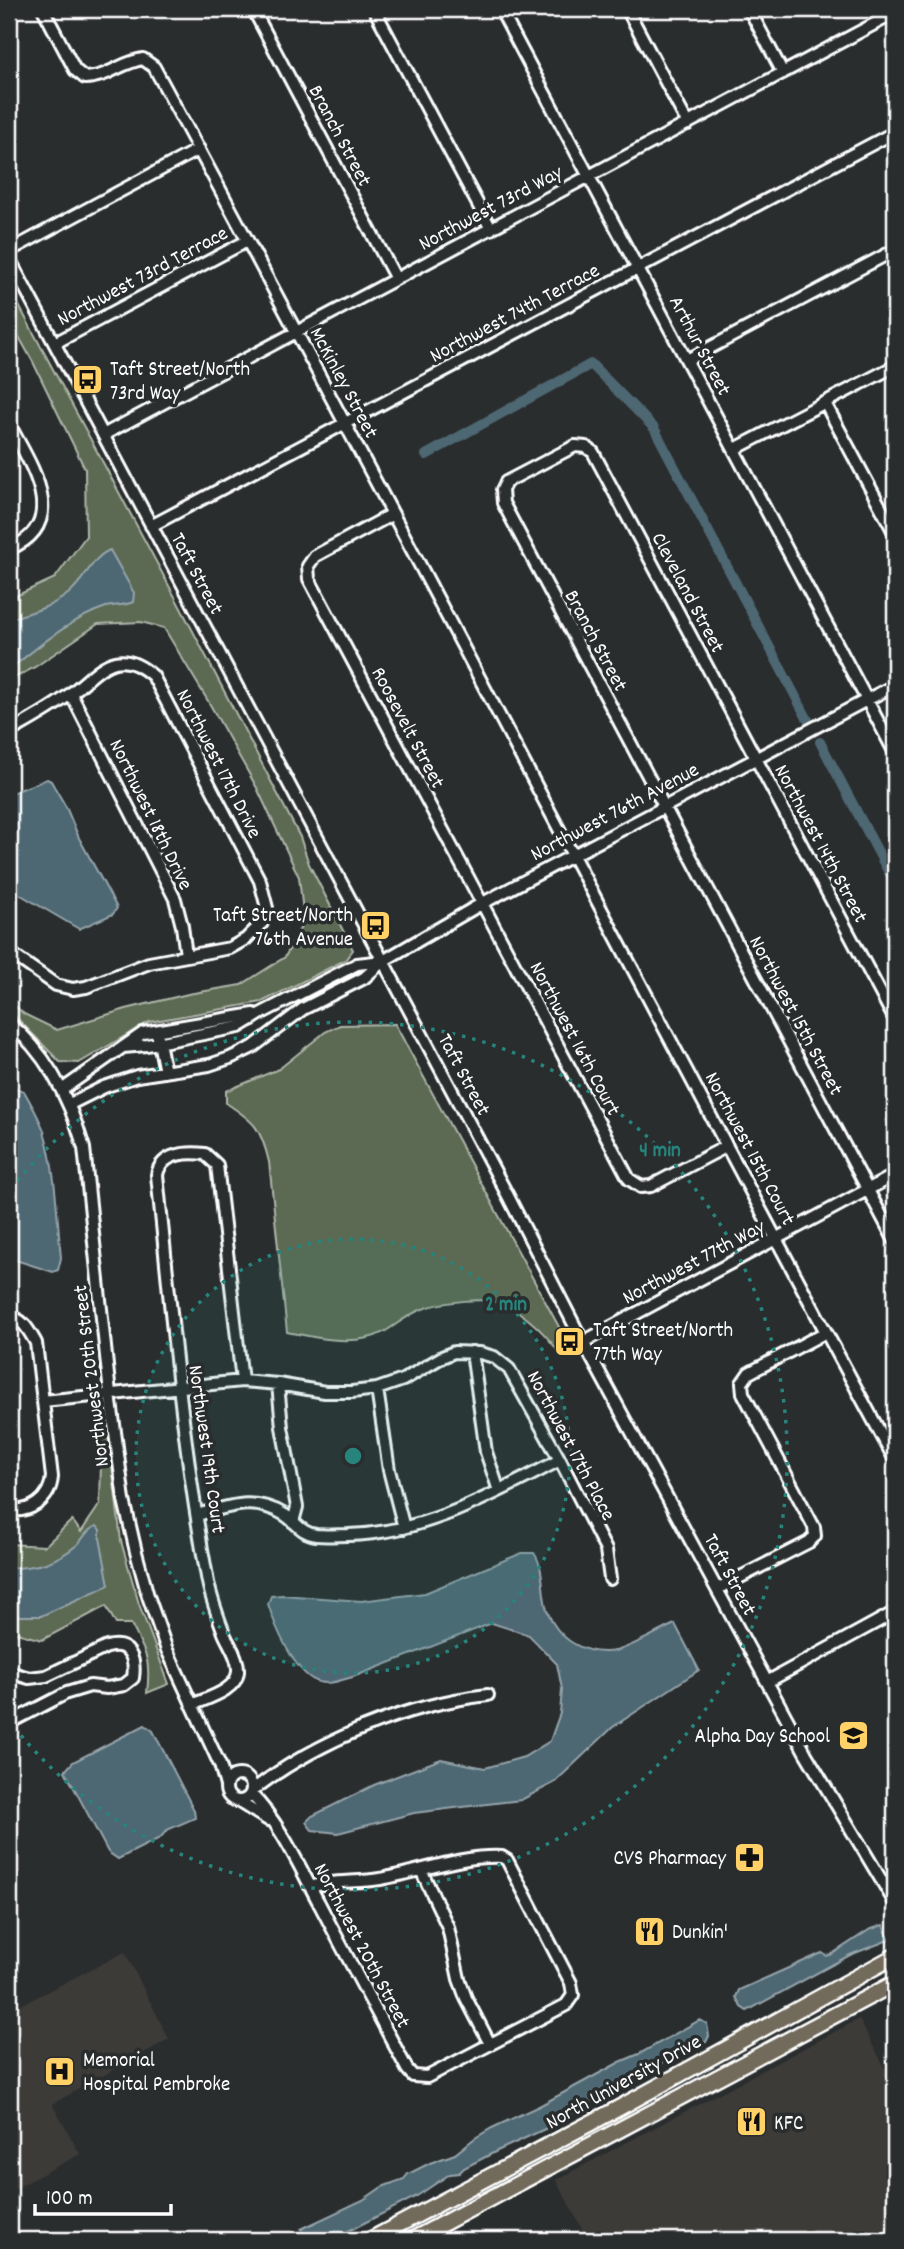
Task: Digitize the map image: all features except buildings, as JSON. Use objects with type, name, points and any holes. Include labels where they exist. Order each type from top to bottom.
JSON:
[{"type":"main road","name":"North University Drive","points":[[370,2240],[617,2109],[895,1956]]},
{"type":"main road","name":"North University Drive","points":[[412,2240],[895,1983]]},
{"type":"street","name":"McKinley Street","points":[[43,9],[75,70],[85,78],[99,78],[130,61],[143,59],[155,67],[572,856]]},
{"type":"street","name":"Branch Street","points":[[253,9],[396,279]]},
{"type":"street","points":[[374,9],[491,229]]},
{"type":"street","name":"Arthur Street","points":[[500,9],[895,753]]},
{"type":"street","points":[[627,9],[688,124]]},
{"type":"street","points":[[748,9],[783,73]]},
{"type":"street","points":[[874,9],[881,21]]},
{"type":"street","name":"Northwest 73rd Way","points":[[103,435],[895,13]]},
{"type":"street","name":"Northwest 74th Terrace","points":[[151,526],[895,132]]},
{"type":"street","points":[[9,251],[199,149]]},
{"type":"street","name":"Northwest 73rd Terrace","points":[[55,343],[247,241]]},
{"type":"street","points":[[687,360],[895,250]]},
{"type":"street","name":"Taft Street","points":[[9,258],[583,1342],[806,1754],[895,1903]]},
{"type":"street","points":[[735,449],[895,366]]},
{"type":"street","points":[[825,403],[895,534]]},
{"type":"street","points":[[9,425],[38,478],[43,497],[40,521],[29,538],[9,549]]},
{"type":"street","name":"Cleveland Street","points":[[502,490],[506,482],[575,446],[586,447],[593,452],[754,758]]},
{"type":"street","name":"Branch Street","points":[[502,490],[503,503],[664,806]]},
{"type":"street","name":"Roosevelt Street","points":[[393,513],[315,556],[308,566],[309,579],[481,904]]},
{"type":"street","name":"Northwest 17th Drive","points":[[71,694],[106,664],[116,661],[130,662],[145,668],[153,676],[260,881],[267,908],[262,923],[246,939],[230,948],[186,955]]},
{"type":"street","name":"Northwest 76th Avenue","points":[[70,1104],[104,1087],[137,1076],[209,1065],[230,1058],[253,1046],[303,1009],[364,978],[383,961],[481,904],[895,685]]},
{"type":"street","points":[[9,732],[71,694]]},
{"type":"street","name":"Northwest 18th Drive","points":[[71,694],[175,899],[186,955]]},
{"type":"street","name":"Northwest 14th Street","points":[[754,758],[895,1020]]},
{"type":"street","name":"Northwest 15th Street","points":[[664,806],[895,1241]]},
{"type":"street","name":"Northwest 15th Court","points":[[572,856],[895,1460]]},
{"type":"street","name":"Northwest 16th Court","points":[[481,904],[629,1179],[640,1187],[651,1186],[727,1146]]},
{"type":"street","points":[[9,952],[56,985],[73,989],[86,987],[149,963],[186,955]]},
{"type":"street","name":"Northwest 76th Avenue","points":[[62,1089],[123,1047],[158,1037],[239,1027],[356,964],[383,961]]},
{"type":"street","name":"Northwest 20th Street","points":[[9,1023],[42,1058],[62,1089],[70,1104],[83,1148],[124,1500],[148,1596],[167,1650],[220,1765],[226,1786]]},
{"type":"street","points":[[158,1037],[165,1072]]},
{"type":"street","name":"Northwest 19th Court","points":[[192,1705],[230,1686],[235,1682],[238,1671],[207,1578],[190,1474],[157,1174],[158,1168],[167,1158],[198,1153],[211,1157],[217,1165],[242,1381]]},
{"type":"street","name":"Northwest 77th Way","points":[[583,1342],[895,1175]]},
{"type":"street","points":[[9,1510],[20,1512],[35,1507],[51,1487],[52,1478],[36,1343],[27,1327],[12,1317]]},
{"type":"street","points":[[717,1589],[809,1542],[815,1536],[814,1527],[743,1393],[742,1383],[749,1373],[826,1332]]},
{"type":"street","points":[[43,1401],[242,1381],[325,1392],[352,1392],[377,1389],[403,1380],[454,1352],[472,1352],[486,1452],[499,1492]]},
{"type":"street","name":"Northwest 17th Place","points":[[472,1352],[494,1357],[509,1369],[606,1550],[610,1579]]},
{"type":"street","points":[[278,1384],[282,1427],[297,1507],[293,1522]]},
{"type":"street","points":[[377,1389],[389,1470],[404,1528]]},
{"type":"street","points":[[197,1515],[250,1503],[267,1506],[287,1517],[302,1532],[317,1535],[363,1534],[404,1528],[457,1512],[560,1461]]},
{"type":"street","points":[[767,1682],[895,1612]]},
{"type":"street","points":[[9,1672],[29,1678],[46,1675],[117,1644],[131,1655],[135,1667],[133,1678],[124,1685],[107,1688],[90,1686],[67,1693],[9,1723]]},
{"type":"street","points":[[292,1763],[252,1792],[246,1800],[234,1801],[228,1795],[226,1786],[231,1778],[244,1777],[292,1763],[389,1718],[460,1698],[488,1695]]},
{"type":"street","name":"Northwest 20th Street","points":[[205,1735],[229,1767],[244,1777]]},
{"type":"street","points":[[244,1777],[252,1792]]},
{"type":"street","name":"Northwest 20th Street","points":[[252,1792],[270,1814],[407,2069],[414,2076],[427,2077],[490,2044]]},
{"type":"street","name":"Northwest 20th Street","points":[[239,1802],[262,1814],[276,1826]]},
{"type":"street","points":[[310,1887],[380,1879],[465,1858],[502,1857],[507,1860],[571,1983],[573,1994],[566,2005],[490,2044],[466,1998],[459,1979],[448,1927],[421,1870]]},
{"type":"shaded area","name":"Memorial Hospital Pembroke","points":[[125,1952],[169,2039],[52,2104],[80,2154],[9,2192],[9,1988],[19,2006]]},
{"type":"shaded area","points":[[859,2019],[887,2072],[895,2067],[895,2240],[588,2240],[556,2180]]},
{"type":"green space","points":[[9,287],[300,837],[309,864],[353,950],[345,960],[262,1002],[149,1022],[79,1063],[60,1062],[9,1010],[9,1001],[24,1014],[57,1030],[126,1009],[241,985],[285,957],[304,921],[299,877],[257,788],[164,628],[141,622],[98,624],[35,667],[9,681],[9,599],[55,578],[86,536],[85,469],[9,319]]},
{"type":"green space","points":[[395,1024],[571,1349],[560,1354],[524,1316],[509,1306],[478,1300],[452,1302],[420,1310],[382,1333],[358,1340],[327,1339],[287,1332],[269,1162],[260,1133],[244,1115],[226,1103],[226,1091],[279,1069],[325,1032],[340,1025]]},
{"type":"green space","points":[[93,1403],[99,1405],[106,1414],[121,1541],[139,1604],[169,1684],[147,1693],[148,1664],[140,1643],[131,1624],[116,1624],[106,1606],[42,1640],[9,1631],[9,1544],[45,1546],[72,1520],[81,1532],[100,1504],[101,1460]]},
{"type":"water","points":[[110,550],[134,593],[133,602],[106,607],[80,619],[55,634],[9,670],[9,619],[41,609],[63,598],[75,588],[99,557]]},
{"type":"water","points":[[47,779],[51,781],[66,807],[79,838],[117,908],[113,914],[79,929],[9,888],[9,794]]},
{"type":"water","points":[[14,1088],[24,1091],[42,1126],[48,1146],[61,1258],[58,1270],[53,1272],[9,1258],[9,1091]]},
{"type":"water","points":[[97,1526],[100,1530],[109,1585],[41,1616],[9,1616],[9,1568],[28,1567],[53,1560],[77,1545],[88,1531]]},
{"type":"water","points":[[522,1553],[534,1553],[540,1566],[547,1610],[557,1629],[573,1643],[593,1651],[615,1651],[675,1624],[699,1670],[613,1727],[554,1783],[521,1800],[414,1813],[338,1833],[312,1830],[306,1822],[312,1816],[374,1785],[441,1759],[485,1768],[524,1757],[550,1741],[560,1713],[562,1689],[557,1664],[529,1635],[492,1623],[353,1677],[330,1683],[316,1681],[300,1668],[286,1647],[268,1604],[271,1596],[361,1601],[425,1593]]},
{"type":"water","points":[[145,1725],[153,1731],[194,1810],[195,1818],[167,1830],[160,1838],[118,1859],[108,1852],[65,1771],[73,1762]]},
{"type":"water","points":[[883,1925],[889,1939],[886,1941],[850,1955],[747,2011],[741,2007],[736,1997],[739,1990],[822,1953],[827,1956],[832,1954],[869,1930]]},
{"type":"water","points":[[700,2020],[707,2024],[709,2036],[706,2042],[675,2058],[665,2060],[615,2090],[608,2091],[603,2098],[599,2097],[547,2128],[497,2151],[459,2173],[450,2174],[417,2196],[333,2239],[302,2240],[304,2237],[301,2229],[363,2200],[382,2187],[404,2179],[408,2174],[430,2163],[455,2154],[492,2128],[541,2105]]},
{"type":"waterway","points":[[426,455],[591,364],[654,428],[808,720]]},
{"type":"waterway","points":[[820,742],[895,884]]},
{"type":"place","name":"Taft Street/North 73rd Way","points":[[87,380]]},
{"type":"place","name":"Taft Street/North 76th Avenue","points":[[376,926]]},
{"type":"place","name":"Taft Street/North 77th Way","points":[[570,1341]]},
{"type":"place","name":"Alpha Day School","points":[[853,1735]]},
{"type":"place","name":"CVS Pharmacy","points":[[749,1857]]},
{"type":"place","name":"Dunkin'","points":[[649,1931]]},
{"type":"place","name":"Memorial Hospital Pembroke","points":[[60,2071]]},
{"type":"place","name":"KFC","points":[[751,2122]]}]
